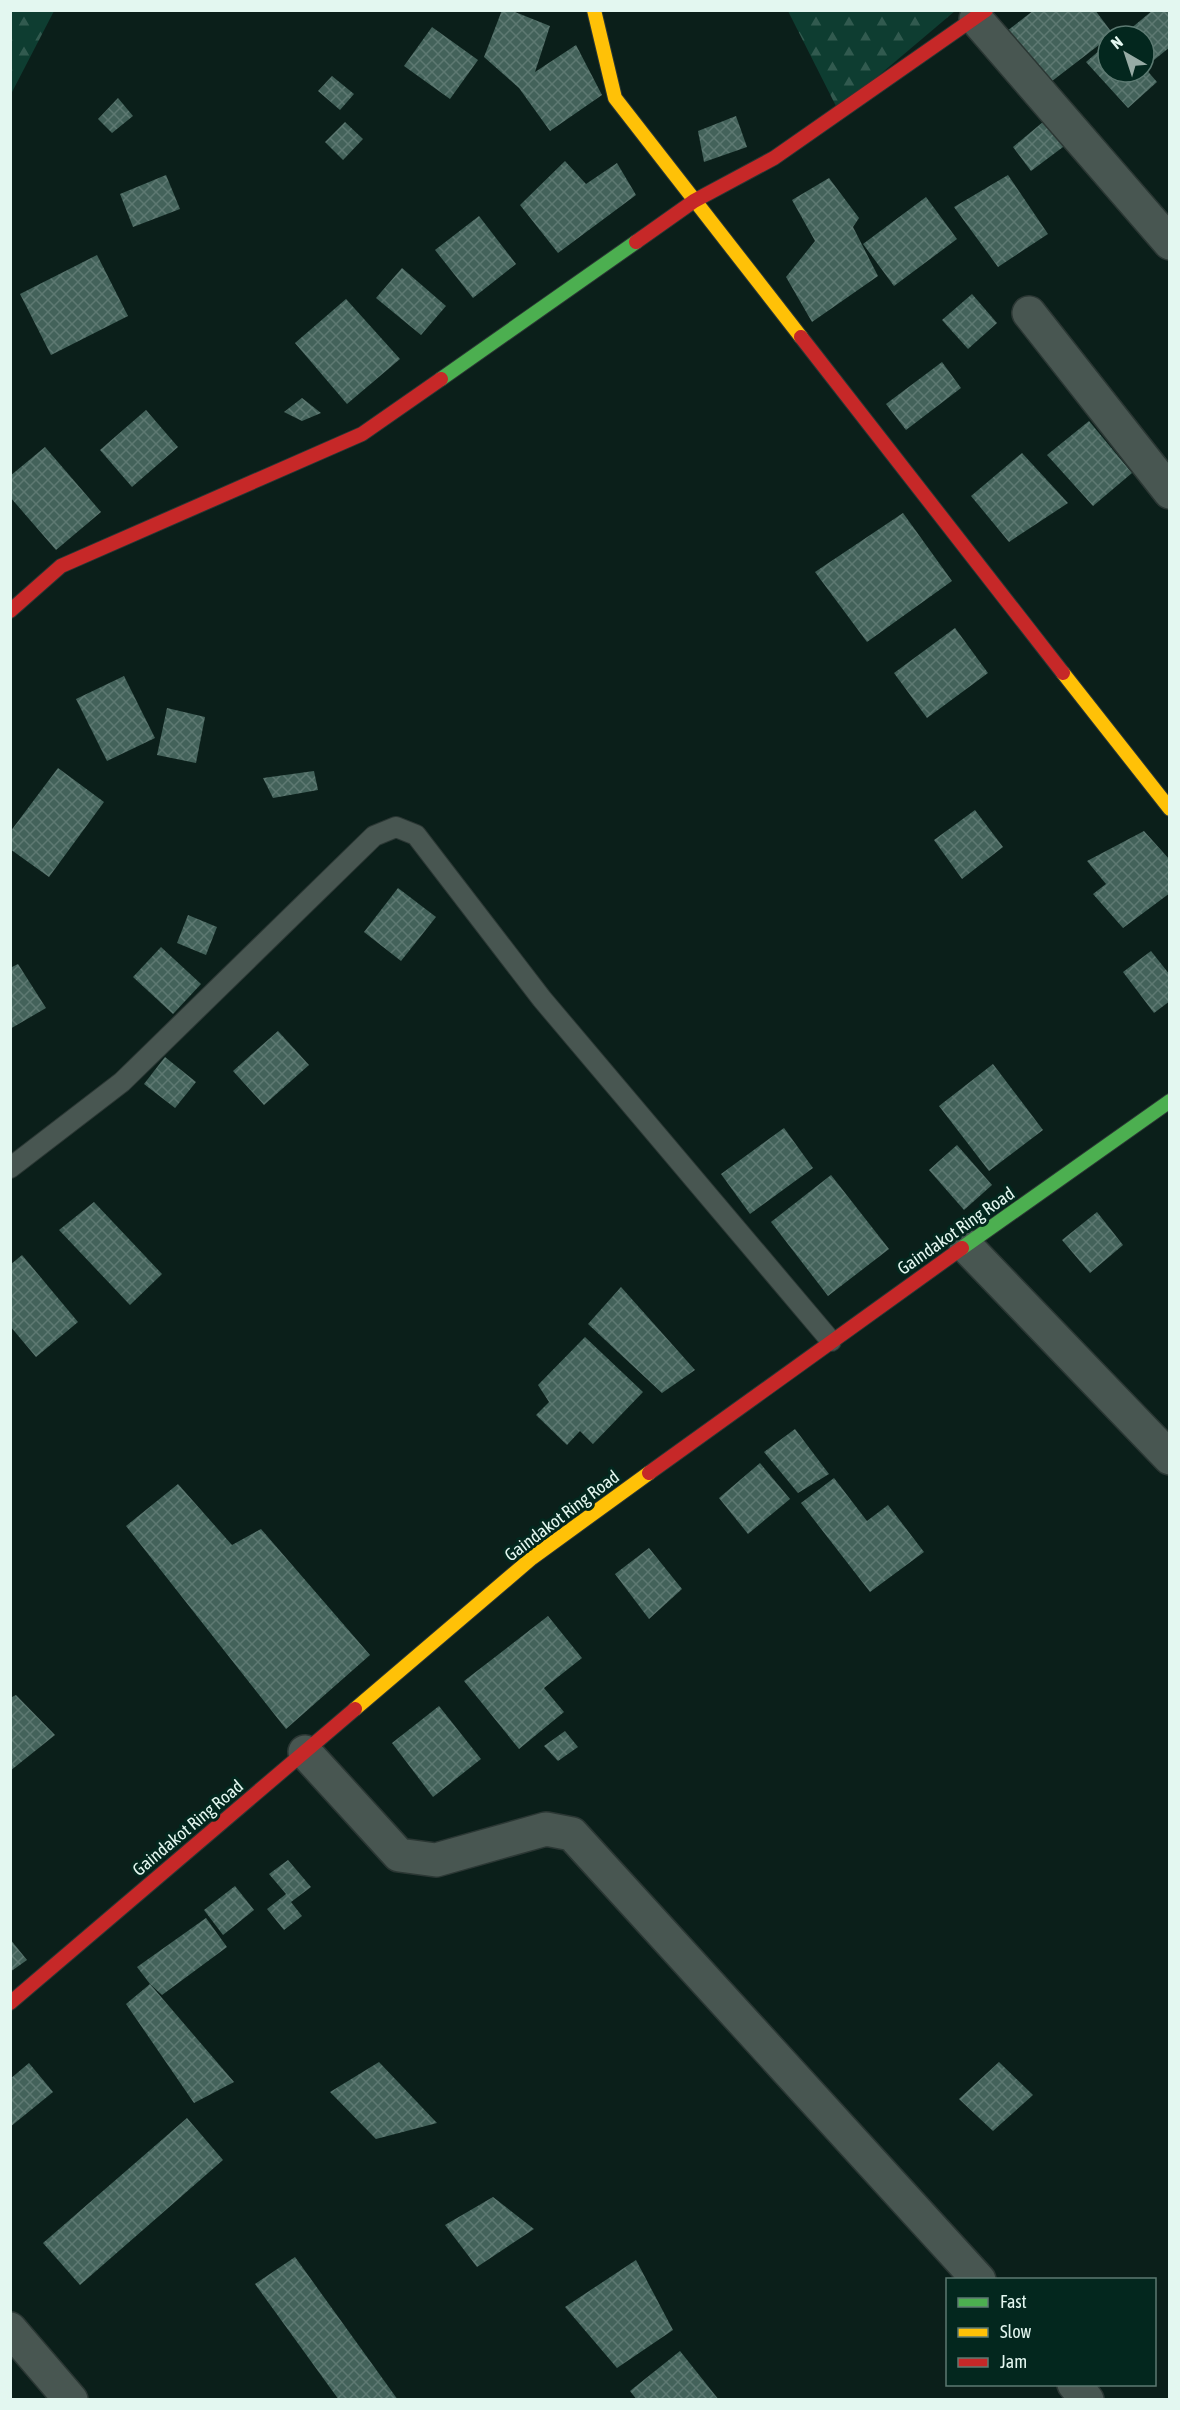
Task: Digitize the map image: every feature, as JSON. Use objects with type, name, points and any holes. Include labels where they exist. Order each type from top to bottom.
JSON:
[{"type":"street","points":[[594,10],[615,98],[1170,809]]},
{"type":"street","points":[[10,611],[61,566],[362,434],[694,201],[774,158],[981,15],[1170,243]]},
{"type":"street","points":[[1029,313],[1170,492]]},
{"type":"street","name":"Gaindakot Ring Road","points":[[10,2003],[532,1558],[831,1341],[1170,1101]]},
{"type":"street","points":[[966,1246],[1170,1458]]},
{"type":"street","points":[[305,1752],[399,1855],[435,1860],[546,1829],[572,1834],[977,2278]]},
{"type":"street","points":[[10,2329],[71,2400]]},
{"type":"street","points":[[1075,2386],[1087,2400]]},
{"type":"lane","points":[[10,1168],[122,1082],[374,836],[396,827],[416,835],[542,999],[831,1341]]},
{"type":"green space","points":[[10,11],[54,11],[11,94]]},
{"type":"green space","points":[[788,11],[955,11],[838,110]]},
{"type":"building","points":[[502,10],[510,10],[550,26],[535,72],[576,45],[602,95],[550,131],[519,88],[484,57]]},
{"type":"building","points":[[1034,10],[1095,10],[1106,24],[1096,24],[1096,47],[1047,85],[1007,31]]},
{"type":"building","points":[[1153,10],[1170,10],[1170,47],[1156,58],[1156,24],[1136,24]]},
{"type":"building","points":[[432,27],[478,60],[450,99],[404,66]]},
{"type":"building","points":[[1096,53],[1096,73],[1086,62]]},
{"type":"building","points":[[332,76],[354,94],[340,110],[318,91]]},
{"type":"building","points":[[1106,84],[1155,84],[1128,108]]},
{"type":"building","points":[[118,98],[133,116],[112,133],[98,119]]},
{"type":"building","points":[[736,116],[747,147],[704,162],[698,131]]},
{"type":"building","points":[[1049,117],[1071,141],[1031,171],[1013,147]]},
{"type":"building","points":[[345,122],[363,139],[343,160],[325,142]]},
{"type":"building","points":[[565,161],[586,184],[617,163],[636,195],[558,253],[520,205]]},
{"type":"building","points":[[166,175],[180,209],[133,227],[120,194]]},
{"type":"building","points":[[1008,175],[1048,234],[998,267],[954,207]]},
{"type":"building","points":[[829,178],[859,218],[853,227],[878,276],[812,322],[786,277],[815,241],[792,200]]},
{"type":"building","points":[[926,197],[957,239],[894,286],[863,244]]},
{"type":"building","points":[[479,216],[516,264],[473,298],[435,250]]},
{"type":"building","points":[[97,255],[128,316],[51,355],[20,294]]},
{"type":"building","points":[[402,268],[446,306],[421,335],[376,298]]},
{"type":"building","points":[[972,294],[997,323],[968,349],[942,320]]},
{"type":"building","points":[[346,299],[400,359],[347,404],[295,343]]},
{"type":"building","points":[[942,362],[961,388],[906,430],[886,404]]},
{"type":"building","points":[[302,398],[321,413],[302,421],[284,412]]},
{"type":"building","points":[[146,410],[178,447],[132,487],[100,450]]},
{"type":"building","points":[[1089,421],[1132,473],[1093,506],[1047,455]]},
{"type":"building","points":[[45,447],[101,512],[56,550],[10,497],[10,476]]},
{"type":"building","points":[[1022,453],[1068,503],[1009,542],[971,496]]},
{"type":"building","points":[[903,513],[952,581],[867,642],[815,572]]},
{"type":"building","points":[[955,628],[988,673],[927,718],[894,673]]},
{"type":"building","points":[[124,676],[155,738],[107,761],[76,699]]},
{"type":"building","points":[[167,708],[205,717],[196,763],[157,755]]},
{"type":"building","points":[[58,768],[104,802],[49,877],[10,849],[10,832]]},
{"type":"building","points":[[314,771],[318,790],[273,798],[263,778]]},
{"type":"building","points":[[975,810],[1003,847],[962,879],[934,840]]},
{"type":"building","points":[[1144,831],[1170,860],[1170,893],[1123,928],[1093,894],[1106,884],[1087,861]]},
{"type":"building","points":[[398,888],[436,917],[401,961],[364,932]]},
{"type":"building","points":[[188,915],[217,927],[206,955],[177,943]]},
{"type":"building","points":[[161,947],[201,984],[173,1014],[133,977]]},
{"type":"building","points":[[1151,951],[1170,975],[1170,1001],[1154,1013],[1123,972]]},
{"type":"building","points":[[18,964],[46,1008],[10,1029],[10,968]]},
{"type":"building","points":[[278,1031],[309,1065],[264,1105],[233,1071]]},
{"type":"building","points":[[165,1057],[196,1082],[175,1108],[144,1084]]},
{"type":"building","points":[[993,1064],[1043,1130],[989,1171],[939,1106]]},
{"type":"building","points":[[784,1128],[813,1168],[750,1214],[721,1174]]},
{"type":"building","points":[[957,1145],[992,1185],[964,1210],[929,1170]]},
{"type":"building","points":[[831,1175],[889,1249],[828,1296],[771,1222]]},
{"type":"building","points":[[94,1202],[162,1274],[130,1305],[59,1230]]},
{"type":"building","points":[[1097,1212],[1123,1245],[1090,1273],[1062,1240]]},
{"type":"building","points":[[22,1255],[78,1322],[36,1357],[10,1326],[10,1265]]},
{"type":"building","points":[[621,1287],[695,1370],[662,1393],[588,1324]]},
{"type":"building","points":[[585,1337],[643,1392],[593,1444],[580,1431],[567,1445],[536,1415],[549,1402],[538,1385]]},
{"type":"building","points":[[795,1429],[829,1474],[798,1493],[764,1452]]},
{"type":"building","points":[[760,1463],[790,1499],[748,1534],[719,1498]]},
{"type":"building","points":[[834,1478],[867,1521],[888,1505],[924,1552],[870,1592],[801,1503]]},
{"type":"building","points":[[178,1484],[232,1545],[261,1529],[370,1655],[286,1729],[126,1526]]},
{"type":"building","points":[[649,1548],[682,1589],[649,1619],[615,1574]]},
{"type":"building","points":[[548,1616],[582,1658],[544,1688],[564,1712],[519,1749],[464,1681]]},
{"type":"building","points":[[16,1695],[55,1735],[10,1771],[10,1698]]},
{"type":"building","points":[[439,1706],[481,1759],[433,1797],[392,1743]]},
{"type":"building","points":[[565,1731],[578,1747],[558,1761],[544,1746]]},
{"type":"building","points":[[288,1860],[311,1887],[291,1902],[302,1916],[284,1930],[267,1909],[286,1894],[269,1874]]},
{"type":"building","points":[[235,1886],[254,1910],[223,1935],[204,1910]]},
{"type":"building","points":[[206,1918],[227,1947],[162,1995],[137,1967]]},
{"type":"building","points":[[10,1939],[27,1960],[10,1972]]},
{"type":"building","points":[[150,1984],[234,2082],[194,2103],[126,2004]]},
{"type":"building","points":[[379,2062],[437,2123],[376,2139],[330,2092]]},
{"type":"building","points":[[999,2062],[1033,2095],[993,2131],[959,2099]]},
{"type":"building","points":[[29,2063],[53,2092],[10,2127],[10,2079]]},
{"type":"building","points":[[187,2118],[223,2160],[80,2285],[43,2243]]},
{"type":"building","points":[[493,2197],[534,2229],[477,2267],[445,2225]]},
{"type":"building","points":[[295,2257],[398,2400],[339,2400],[255,2284]]},
{"type":"building","points":[[636,2260],[673,2330],[617,2368],[565,2307]]},
{"type":"building","points":[[680,2351],[719,2400],[637,2400],[630,2391]]},
{"type":"traffic: fast","points":[[441,379],[636,242]]},
{"type":"traffic: fast","points":[[962,1248],[1170,1101]]},
{"type":"traffic: slow","points":[[594,10],[615,98],[801,337]]},
{"type":"traffic: slow","points":[[1063,673],[1170,809]]},
{"type":"traffic: slow","points":[[355,1709],[532,1558],[649,1473]]},
{"type":"traffic: jam","points":[[636,242],[694,201],[774,158],[986,10]]},
{"type":"traffic: jam","points":[[801,337],[1063,673]]},
{"type":"traffic: jam","points":[[10,611],[61,566],[362,434],[441,379]]},
{"type":"traffic: jam","points":[[649,1473],[962,1248]]},
{"type":"traffic: jam","points":[[10,2003],[355,1709]]}]
